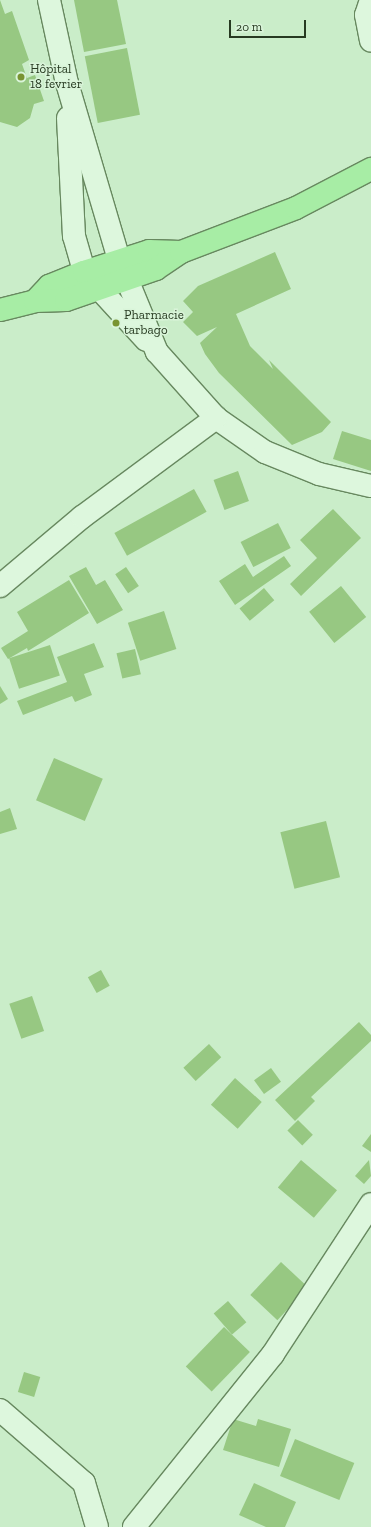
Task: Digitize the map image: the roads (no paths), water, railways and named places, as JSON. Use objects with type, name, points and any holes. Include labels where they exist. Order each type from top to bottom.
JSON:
[{"type":"main road","points":[[0,310],[35,301],[66,300],[97,290],[148,251],[181,252],[296,208],[371,169]]},
{"type":"main road","points":[[35,301],[49,286],[84,272],[123,270]]},
{"type":"street","points":[[50,0],[67,83],[123,270],[157,352]]},
{"type":"street","points":[[371,0],[366,15],[371,41]]},
{"type":"street","points":[[67,83],[74,236],[84,272],[97,290],[157,352],[216,418],[265,452],[319,474],[371,486]]},
{"type":"street","points":[[0,586],[82,517],[216,418]]},
{"type":"street","points":[[134,1527],[273,1354],[371,1204]]},
{"type":"street","points":[[0,1410],[84,1484],[94,1525]]},
{"type":"place","name":"Hôpital 18 fevrier","points":[[21,77]]},
{"type":"place","name":"Pharmacie tarbago","points":[[116,323]]}]
